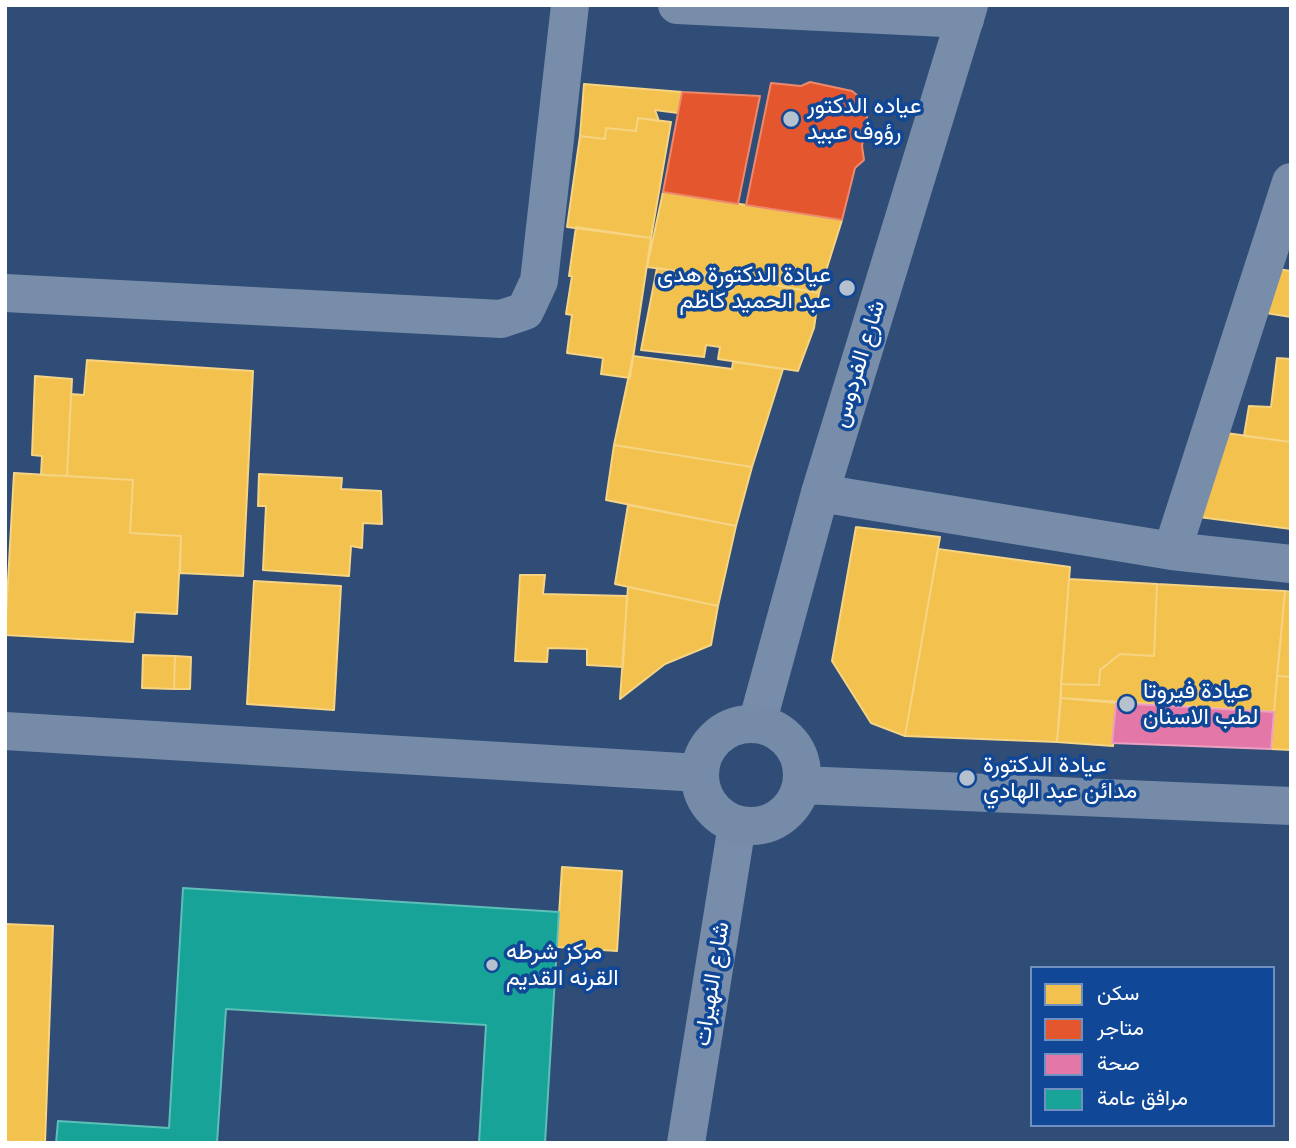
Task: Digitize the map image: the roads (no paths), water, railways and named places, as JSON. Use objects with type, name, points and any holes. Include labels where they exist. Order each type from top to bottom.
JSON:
[{"type":"main road","points":[[740,724],[757,724],[774,729],[787,738],[800,760],[802,785],[795,802],[784,814],[770,823],[737,825],[721,817],[709,805],[701,789],[699,773],[711,741],[724,730],[740,724]]},
{"type":"main road","points":[[5,731],[699,773]]},
{"type":"main road","points":[[802,785],[1291,806]]},
{"type":"street","points":[[5,293],[501,318],[525,311],[539,281],[570,5]]},
{"type":"street","points":[[677,5],[967,12]]},
{"type":"street","name":"شارع الفردوس","points":[[757,724],[820,493],[967,12]]},
{"type":"street","points":[[1172,551],[1282,243],[1291,182]]},
{"type":"street","points":[[820,493],[1172,551],[1291,565]]},
{"type":"street","name":"شارع النهيرات","points":[[686,1143],[737,825]]},
{"type":"place","name":"عياده الدكتور رؤوف عبيد","points":[[791,119]]},
{"type":"place","name":"عيادة الدكتورة هدى عبد الحميد كاظم","points":[[847,288]]},
{"type":"place","name":"عيادة فيروتا لطب الاسنان","points":[[1127,704]]},
{"type":"place","name":"عيادة الدكتورة مدائن عبد الهادي","points":[[967,778]]},
{"type":"place","name":"مركز شرطه القرنه القديم","points":[[492,965]]}]
